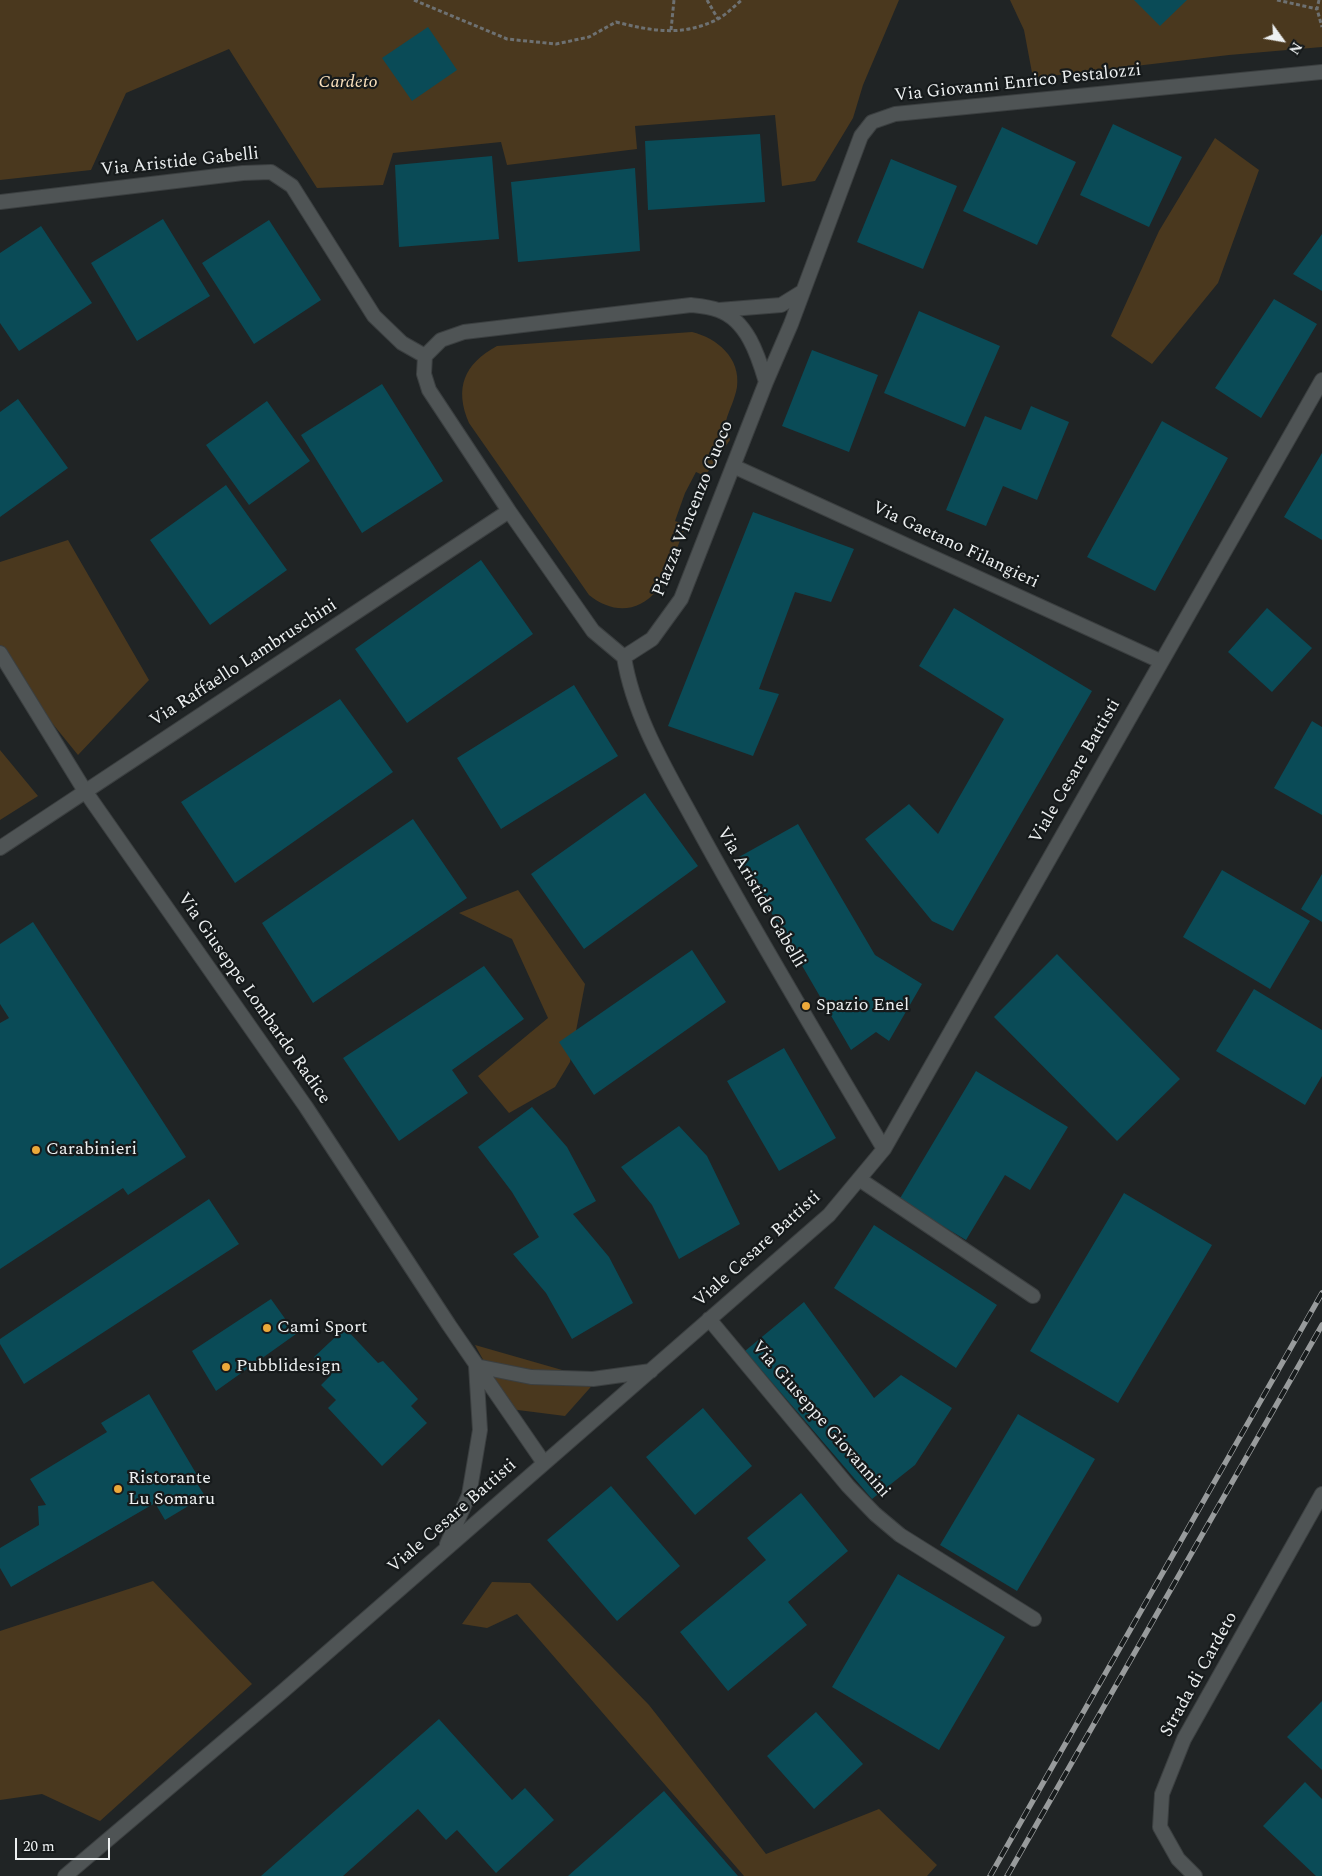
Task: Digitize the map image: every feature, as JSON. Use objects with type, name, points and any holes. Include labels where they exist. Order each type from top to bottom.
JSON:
[{"type":"street","name":"Via Giovanni Enrico Pestalozzi","points":[[766,382],[861,136],[872,122],[895,114],[1322,72]]},
{"type":"street","name":"Via Aristide Gabelli","points":[[0,202],[243,173],[271,172],[292,186],[374,316],[402,343],[425,356]]},
{"type":"street","points":[[624,657],[593,631],[509,511],[429,390],[424,374],[425,356],[441,340],[464,332],[691,305],[719,310],[781,305],[802,292]]},
{"type":"street","points":[[719,310],[739,324],[757,352],[766,382]]},
{"type":"street","name":"Viale Cesare Battisti","points":[[65,1876],[282,1692],[829,1215],[884,1149],[1160,661],[1322,380]]},
{"type":"street","name":"Piazza Vincenzo Cuoco","points":[[624,657],[652,638],[681,599],[766,382]]},
{"type":"street","name":"Via Gaetano Filangieri","points":[[733,466],[1160,661]]},
{"type":"street","name":"Via Raffaello Lambruschini","points":[[0,848],[509,511]]},
{"type":"street","name":"Via Giuseppe Lombardo Radice","points":[[0,653],[85,792],[306,1107],[476,1366],[544,1463]]},
{"type":"street","name":"Via Aristide Gabelli","points":[[624,657],[628,684],[660,758],[738,900],[884,1149]]},
{"type":"street","points":[[859,1179],[1033,1296]]},
{"type":"street","name":"Via Giuseppe Giovannini","points":[[709,1319],[848,1486],[875,1514],[900,1535],[1034,1620]]},
{"type":"street","points":[[476,1366],[532,1377],[593,1379],[651,1371]]},
{"type":"street","name":"Via Giuseppe Lombardo Radice","points":[[445,1549],[469,1495],[480,1430],[476,1366]]},
{"type":"street","name":"Strada di Cardeto","points":[[1195,1876],[1178,1858],[1160,1827],[1162,1794],[1184,1739],[1322,1494]]},
{"type":"path","points":[[414,0],[506,40],[556,44],[589,36],[616,22],[655,32],[687,30],[718,19],[742,0]]},
{"type":"path","points":[[671,30],[674,0]]},
{"type":"path","points":[[707,0],[718,19]]},
{"type":"path","points":[[1277,0],[1317,9]]},
{"type":"path","points":[[1318,0],[1317,9],[1322,28]]},
{"type":"green space","name":"Cardeto","points":[[0,0],[899,0],[863,85],[853,118],[815,181],[782,186],[775,115],[635,126],[637,149],[507,165],[501,142],[393,153],[383,185],[317,188],[229,49],[126,93],[91,170],[0,180]]},
{"type":"green space","points":[[1010,0],[1322,0],[1322,47],[1229,55],[1033,78],[1024,30]]},
{"type":"green space","points":[[1215,138],[1259,170],[1218,283],[1152,364],[1111,336],[1159,231]]},
{"type":"green space","points":[[692,332],[718,344],[731,358],[735,367],[737,387],[726,423],[730,440],[705,476],[696,472],[685,493],[675,521],[686,525],[660,592],[657,590],[650,598],[633,607],[615,608],[597,601],[589,595],[469,423],[462,399],[465,378],[477,361],[497,346]]},
{"type":"green space","points":[[68,540],[149,680],[78,755],[0,659],[0,562]]},
{"type":"green space","points":[[0,750],[38,796],[0,820]]},
{"type":"green space","points":[[518,890],[585,984],[570,1062],[555,1087],[509,1113],[478,1076],[548,1018],[512,939],[459,913]]},
{"type":"green space","points":[[475,1345],[597,1380],[565,1416],[510,1409]]},
{"type":"green space","points":[[153,1581],[252,1684],[100,1821],[42,1794],[0,1800],[0,1631]]},
{"type":"green space","points":[[492,1582],[530,1583],[649,1705],[766,1854],[879,1809],[937,1865],[927,1876],[744,1876],[517,1614],[487,1628],[462,1624]]},
{"type":"building","points":[[1134,0],[1187,0],[1160,26]]},
{"type":"building","points":[[428,27],[457,70],[412,101],[382,58]]},
{"type":"building","points":[[1113,124],[1182,157],[1149,227],[1080,195]]},
{"type":"building","points":[[1002,127],[1076,162],[1037,245],[963,211]]},
{"type":"building","points":[[760,134],[765,202],[648,210],[645,141]]},
{"type":"building","points":[[492,156],[499,239],[399,247],[395,165]]},
{"type":"building","points":[[891,159],[957,186],[923,269],[857,242]]},
{"type":"building","points":[[635,168],[640,251],[518,262],[511,182]]},
{"type":"building","points":[[163,219],[210,296],[137,341],[91,263]]},
{"type":"building","points":[[269,220],[321,300],[254,344],[202,263]]},
{"type":"building","points":[[41,226],[92,303],[19,351],[0,323],[0,253]]},
{"type":"building","points":[[1322,234],[1322,291],[1293,274]]},
{"type":"building","points":[[1274,299],[1317,324],[1261,418],[1215,388]]},
{"type":"building","points":[[919,311],[1000,346],[965,427],[884,393]]},
{"type":"building","points":[[812,350],[878,375],[849,452],[782,426]]},
{"type":"building","points":[[382,384],[443,481],[362,533],[301,435]]},
{"type":"building","points":[[18,399],[68,468],[0,517],[0,412]]},
{"type":"building","points":[[267,401],[310,461],[249,505],[206,445]]},
{"type":"building","points":[[1031,406],[1069,422],[1037,500],[1003,486],[986,526],[946,510],[985,416],[1021,430]]},
{"type":"building","points":[[1162,421],[1228,458],[1155,591],[1087,557]]},
{"type":"building","points":[[1322,453],[1322,540],[1284,517]]},
{"type":"building","points":[[226,485],[287,570],[210,625],[150,540]]},
{"type":"building","points":[[753,512],[854,549],[831,602],[795,592],[759,689],[779,694],[753,756],[668,726]]},
{"type":"building","points":[[481,560],[533,634],[407,723],[355,649]]},
{"type":"building","points":[[954,608],[1092,691],[953,931],[932,921],[865,839],[909,804],[938,834],[1004,719],[919,666]]},
{"type":"building","points":[[1267,608],[1312,648],[1272,692],[1228,652]]},
{"type":"building","points":[[574,685],[618,756],[501,829],[457,758]]},
{"type":"building","points":[[340,699],[393,772],[235,883],[181,802]]},
{"type":"building","points":[[1312,721],[1322,727],[1322,815],[1274,788]]},
{"type":"building","points":[[645,793],[698,866],[584,949],[531,874]]},
{"type":"building","points":[[413,819],[467,898],[313,1003],[262,923]]},
{"type":"building","points":[[798,824],[875,955],[922,984],[889,1041],[876,1032],[851,1050],[739,857]]},
{"type":"building","points":[[1222,870],[1310,921],[1270,989],[1183,937]]},
{"type":"building","points":[[1322,874],[1322,922],[1301,909]]},
{"type":"building","points":[[33,922],[186,1157],[128,1195],[123,1188],[0,1269],[0,1023],[9,1018],[0,1004],[0,944]]},
{"type":"building","points":[[692,950],[726,1002],[594,1095],[559,1042]]},
{"type":"building","points":[[1057,954],[1180,1079],[1117,1141],[994,1017]]},
{"type":"building","points":[[484,966],[524,1019],[452,1070],[468,1093],[399,1141],[343,1058]]},
{"type":"building","points":[[1254,989],[1322,1030],[1322,1076],[1305,1105],[1216,1051]]},
{"type":"building","points":[[784,1048],[836,1138],[779,1171],[727,1081]]},
{"type":"building","points":[[976,1071],[1068,1127],[1030,1190],[1005,1175],[966,1240],[899,1200]]},
{"type":"building","points":[[532,1107],[567,1147],[596,1201],[573,1214],[609,1257],[633,1303],[572,1339],[546,1293],[513,1254],[539,1237],[512,1192],[478,1147]]},
{"type":"building","points":[[679,1126],[707,1156],[740,1224],[679,1259],[652,1205],[621,1167]]},
{"type":"building","points":[[1124,1193],[1212,1245],[1118,1403],[1030,1351]]},
{"type":"building","points":[[209,1199],[239,1244],[24,1384],[0,1344],[0,1339]]},
{"type":"building","points":[[874,1225],[997,1305],[956,1368],[834,1288]]},
{"type":"building","points":[[271,1299],[296,1334],[216,1391],[192,1351]]},
{"type":"building","points":[[804,1302],[874,1398],[901,1375],[952,1408],[915,1465],[872,1499],[745,1351]]},
{"type":"building","points":[[345,1328],[378,1363],[383,1361],[418,1399],[411,1406],[427,1423],[382,1466],[328,1408],[336,1400],[321,1385],[331,1375],[314,1357]]},
{"type":"building","name":"Ristorante Lu Somaru","points":[[149,1394],[200,1480],[196,1482],[205,1496],[165,1520],[155,1503],[11,1587],[0,1568],[0,1548],[39,1525],[38,1506],[46,1505],[30,1479],[107,1432],[101,1423]]},
{"type":"building","points":[[703,1408],[752,1466],[695,1515],[646,1457]]},
{"type":"building","points":[[1018,1414],[1095,1459],[1017,1591],[940,1545]]},
{"type":"building","points":[[611,1486],[680,1566],[617,1621],[547,1540]]},
{"type":"building","points":[[801,1493],[848,1551],[788,1602],[807,1625],[728,1691],[680,1632],[766,1560],[747,1538]]},
{"type":"building","points":[[898,1574],[1005,1637],[939,1750],[832,1687]]},
{"type":"building","points":[[1322,1701],[1322,1770],[1287,1737]]},
{"type":"building","points":[[816,1712],[863,1764],[814,1809],[767,1756]]},
{"type":"building","points":[[439,1719],[512,1800],[525,1788],[554,1820],[496,1873],[457,1830],[446,1840],[418,1809],[343,1876],[261,1876]]},
{"type":"building","points":[[1305,1782],[1322,1799],[1322,1876],[1316,1876],[1263,1826]]},
{"type":"building","points":[[664,1791],[738,1876],[568,1876]]},
{"type":"railway","points":[[990,1876],[1322,1293]]},
{"type":"railway","points":[[1007,1876],[1322,1325]]},
{"type":"place","name":"Spazio Enel","points":[[806,1006]]},
{"type":"place","name":"Carabinieri","points":[[36,1150]]},
{"type":"place","name":"Cami Sport","points":[[267,1328]]},
{"type":"place","name":"Pubblidesign","points":[[226,1367]]},
{"type":"place","name":"Ristorante Lu Somaru","points":[[118,1489]]}]
